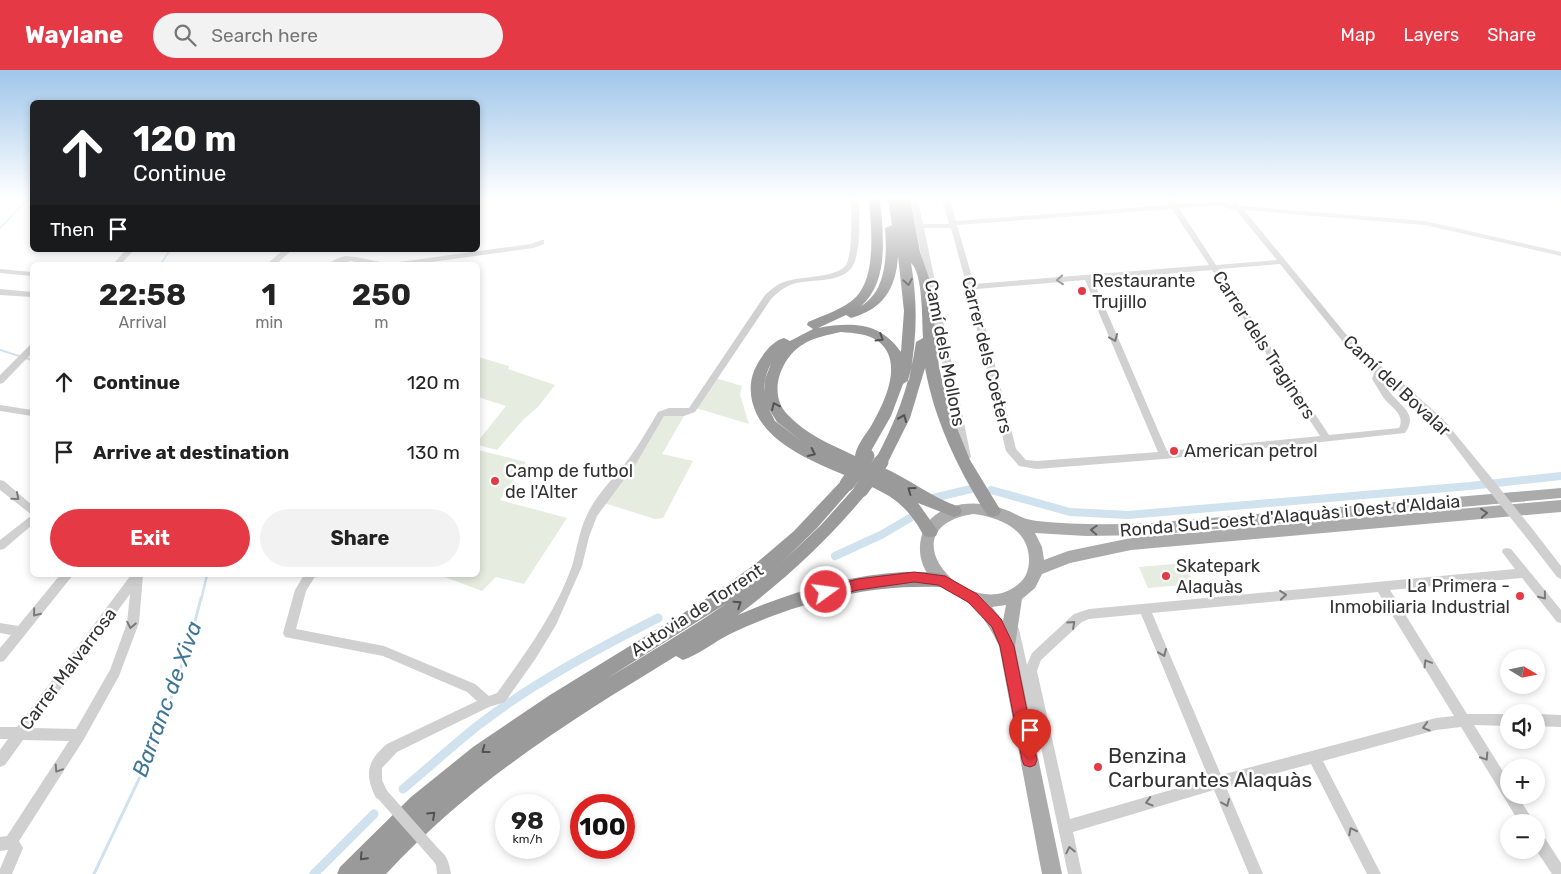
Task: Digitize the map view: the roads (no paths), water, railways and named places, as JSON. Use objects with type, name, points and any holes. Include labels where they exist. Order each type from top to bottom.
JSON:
[{"type":"highway","points":[[876,237],[876,254],[870,286],[861,299],[842,313],[791,337],[769,356],[757,383],[758,397],[769,424],[800,447],[894,493],[916,509],[930,531]]},
{"type":"highway","points":[[791,337],[870,306],[883,293],[889,276],[892,237]]},
{"type":"highway","name":"Autovia de Torrent","points":[[347,874],[380,839],[442,782],[505,735],[597,674],[687,620],[746,581],[795,541],[850,486],[870,457],[900,391],[907,365],[912,333],[911,299],[900,237]]},
{"type":"highway","name":"Autovia de Torrent","points":[[870,457],[899,430],[913,395],[920,369],[924,335],[923,300],[912,237]]},
{"type":"highway","points":[[915,253],[920,265],[927,300],[932,367],[948,427],[970,477],[993,511]]},
{"type":"highway","points":[[870,457],[878,425],[899,374],[896,356],[887,342],[875,334],[856,328],[838,327],[818,331],[792,346],[780,359],[773,371],[772,404],[783,419],[806,438],[900,481],[928,502],[954,511]]},
{"type":"highway","name":"Autovia de Torrent","points":[[372,874],[456,793],[522,742],[761,589],[808,549],[836,520],[850,486]]},
{"type":"highway","points":[[522,742],[728,626],[794,600],[858,585],[914,577],[940,580]]},
{"type":"main road","name":"Ronda Sud-oest d'Alaquàs i Oest d'Aldaia","points":[[1020,524],[1051,529],[1109,531],[1151,529],[1561,492]]},
{"type":"main road","name":"Ronda Sud-oest d'Alaquàs i Oest d'Aldaia","points":[[1038,569],[1068,557],[1131,544],[1561,506]]},
{"type":"main road","points":[[973,598],[995,601],[1015,596],[1030,585],[1038,569],[1036,546],[1020,524],[993,511],[973,508],[954,511],[940,519],[930,531],[926,547],[930,564],[940,580],[973,598],[996,623],[1007,646],[1052,874]]},
{"type":"main road","points":[[1007,646],[1015,596]]},
{"type":"street","points":[[444,874],[442,862],[381,793],[374,780],[374,772],[383,755],[392,748],[487,702],[501,698],[532,654],[552,621],[577,566],[592,515],[634,459],[661,414],[669,411],[684,413],[692,410],[775,289],[793,280],[832,276],[849,266],[853,237]]},
{"type":"street","name":"Camí dels Mollons","points":[[922,237],[970,477]]},
{"type":"street","name":"Carrer dels Coeters","points":[[957,237],[971,287],[1011,451],[1024,463],[1037,465],[1164,455]]},
{"type":"street","name":"Carrer dels Traginers","points":[[1193,237],[1327,439]]},
{"type":"street","name":"Camí del Bovalar","points":[[1261,237],[1351,346],[1440,421],[1561,574]]},
{"type":"street","points":[[1484,237],[1561,254]]},
{"type":"street","points":[[414,262],[525,247],[541,242]]},
{"type":"street","points":[[119,262],[128,252]]},
{"type":"street","points":[[274,262],[286,252]]},
{"type":"street","points":[[335,262],[340,258],[349,257],[370,262]]},
{"type":"street","points":[[971,287],[1281,262]]},
{"type":"street","points":[[0,271],[30,274]]},
{"type":"street","points":[[1088,277],[1164,455],[1402,431],[1407,421],[1403,413],[1386,394],[1378,379],[1379,370]]},
{"type":"street","points":[[0,292],[30,295]]},
{"type":"street","points":[[0,381],[30,350]]},
{"type":"street","points":[[0,408],[30,413]]},
{"type":"street","points":[[0,484],[30,509]]},
{"type":"street","points":[[0,546],[30,521]]},
{"type":"street","points":[[1508,552],[1561,618]]},
{"type":"street","points":[[1075,874],[1031,671],[1036,657],[1078,618],[1089,614],[1144,608],[1524,573]]},
{"type":"street","points":[[0,657],[65,577]]},
{"type":"street","name":"Carrer Malvarrosa","points":[[0,761],[136,577]]},
{"type":"street","points":[[5,874],[16,848],[5,843],[80,735],[115,672],[133,623],[137,577]]},
{"type":"street","points":[[309,577],[301,590],[289,633],[384,651],[471,688],[487,702]]},
{"type":"street","points":[[1381,586],[1461,720],[1500,780]]},
{"type":"street","points":[[1144,608],[1256,874]]},
{"type":"street","points":[[1011,620],[1033,715],[1045,738]]},
{"type":"street","points":[[0,628],[20,632]]},
{"type":"street","points":[[1065,826],[1436,724],[1461,720],[1500,720]]},
{"type":"street","points":[[1545,720],[1561,721]]},
{"type":"street","points":[[0,733],[80,735]]},
{"type":"street","points":[[1315,758],[1374,874]]},
{"type":"street","points":[[1545,851],[1560,874]]},
{"type":"waterway","name":"Barranc de Xiva","points":[[162,262],[169,252]]},
{"type":"waterway","points":[[0,350],[30,359]]},
{"type":"waterway","points":[[991,490],[1070,512],[1128,515],[1470,486],[1561,476]]},
{"type":"waterway","points":[[933,498],[971,489]]},
{"type":"waterway","points":[[835,556],[881,535],[910,518]]},
{"type":"waterway","name":"Barranc de Xiva","points":[[201,600],[207,577]]},
{"type":"waterway","name":"Barranc de Xiva","points":[[94,874],[156,743],[191,637],[201,598]]},
{"type":"waterway","points":[[403,789],[476,727],[519,696],[587,655],[658,618]]},
{"type":"waterway","points":[[314,874],[374,814]]},
{"type":"place","name":"Restaurante Trujillo","points":[[1082,291]]},
{"type":"place","name":"American petrol","points":[[1174,451]]},
{"type":"place","name":"Camp de futbol de l'Alter","points":[[495,481]]},
{"type":"place","name":"Skatepark Alaquàs","points":[[1166,576]]},
{"type":"place","name":"La Primera - Inmobiliaria Industrial","points":[[1520,596]]},
{"type":"place","name":"Benzina Carburantes Alaquàs","points":[[1098,767]]}]
